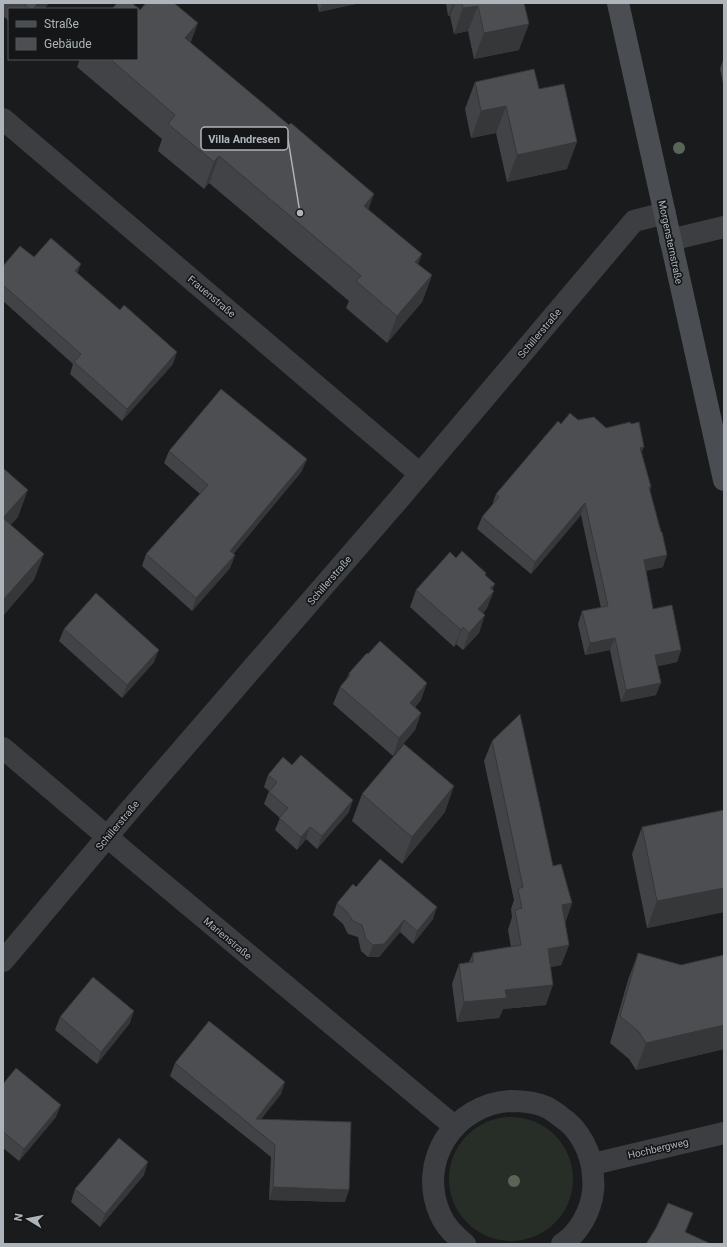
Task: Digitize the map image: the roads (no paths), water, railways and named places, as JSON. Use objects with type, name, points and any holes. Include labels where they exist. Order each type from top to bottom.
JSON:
[{"type":"main road","name":"Morgensternstraße","points":[[618,3],[724,480]]},
{"type":"street","name":"Frauenstraße","points":[[3,119],[420,474]]},
{"type":"street","name":"Schillerstraße","points":[[3,961],[107,837],[420,474],[634,221],[665,213]]},
{"type":"street","points":[[670,240],[724,227]]},
{"type":"street","name":"Marienstraße","points":[[3,748],[107,837],[454,1126]]},
{"type":"street","points":[[465,1244],[453,1234],[440,1214],[434,1192],[434,1168],[441,1146],[454,1126],[474,1111],[497,1102],[522,1101],[546,1107],[568,1121],[583,1141],[593,1164],[593,1191],[586,1218],[569,1239],[562,1244]]},
{"type":"street","name":"Hochbergweg","points":[[593,1164],[724,1133]]},
{"type":"place","name":"Villa Andresen","points":[[300,213]]}]
